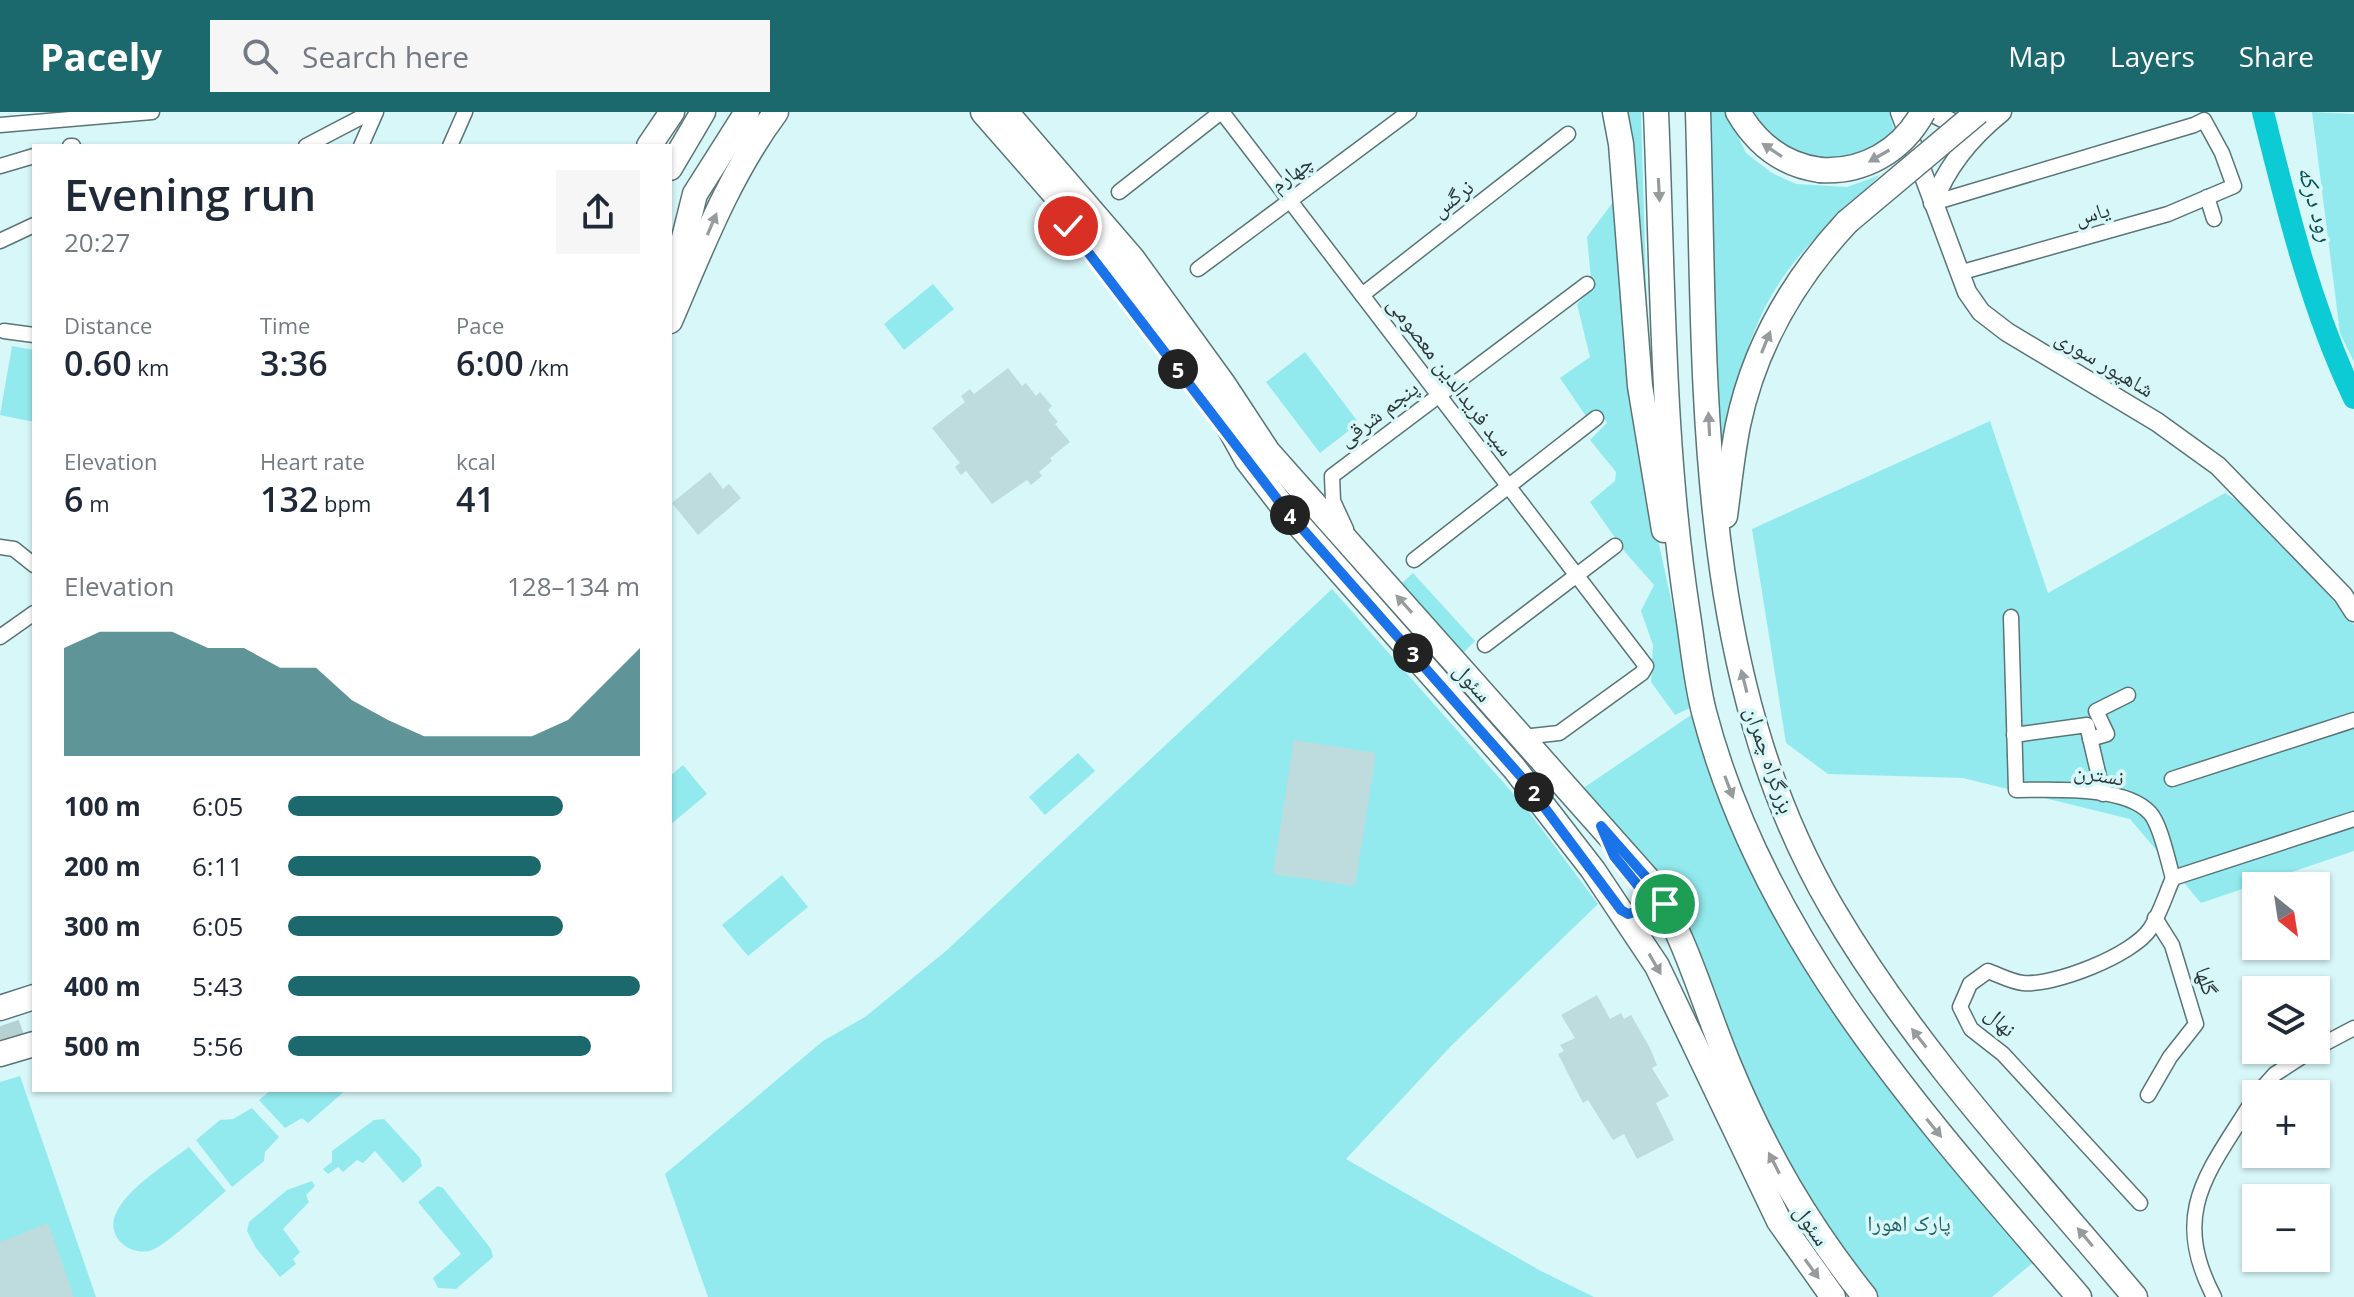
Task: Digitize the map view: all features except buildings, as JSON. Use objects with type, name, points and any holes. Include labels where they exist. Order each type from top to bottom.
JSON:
[{"type":"main road","points":[[650,144],[672,112]]},
{"type":"main road","points":[[672,232],[747,112]]},
{"type":"main road","points":[[672,316],[719,207],[753,142],[776,112]]},
{"type":"main road","points":[[968,112],[1068,226],[1257,456]]},
{"type":"main road","name":"سئول","points":[[983,112],[1083,212]]},
{"type":"main road","name":"سئول","points":[[1006,112],[1083,212],[1121,270],[1257,456],[1357,551],[1653,885],[1665,904],[1754,1125],[1786,1186],[1832,1256],[1865,1297]]},
{"type":"main road","points":[[1025,112],[1104,201],[1172,288],[1243,392],[1257,456]]},
{"type":"main road","points":[[1615,112],[1621,144],[1640,386],[1665,535],[1682,575]]},
{"type":"main road","name":"بزرگراه چمران","points":[[1656,112],[1664,356],[1682,575],[1703,710],[1717,756],[1770,883],[1836,996],[1906,1092],[2079,1297]]},
{"type":"main road","name":"بزرگراه چمران","points":[[1698,112],[1711,465],[1720,554],[1743,677],[1772,778],[1804,853],[1865,961],[1949,1077],[2135,1297]]},
{"type":"main road","points":[[1738,112],[1762,145],[1794,163],[1820,170],[1853,168],[1885,154],[1910,132],[1906,113]]},
{"type":"main road","points":[[1720,554],[1739,421],[1769,334],[1796,283],[1847,222],[1991,114]]},
{"type":"main road","points":[[672,150],[698,120]]},
{"type":"main road","points":[[672,165],[698,120]]},
{"type":"main road","points":[[672,272],[695,194]]},
{"type":"main road","name":"سئول","points":[[1257,456],[1284,508],[1524,780],[1621,910],[1670,991],[1773,1210],[1812,1271],[1833,1297]]},
{"type":"main road","points":[[1601,826],[1614,856],[1644,893],[1643,904],[1638,911],[1628,914],[1621,910]]},
{"type":"main road","points":[[0,1008],[32,998]]},
{"type":"main road","points":[[0,1054],[32,1045]]},
{"type":"street","points":[[0,125],[152,112]]},
{"type":"street","points":[[329,141],[374,112]]},
{"type":"street","points":[[362,144],[374,112]]},
{"type":"street","points":[[451,144],[465,112]]},
{"type":"street","points":[[1119,192],[1222,112]]},
{"type":"street","name":"سید فریدالدین معصومی","points":[[1222,112],[1646,666],[1642,673],[1559,733],[1522,737]]},
{"type":"street","name":"چهارم","points":[[1198,269],[1409,112]]},
{"type":"street","points":[[1931,112],[1965,125],[1991,114]]},
{"type":"street","name":"شاهپور سوری","points":[[1906,113],[1909,138],[1959,273],[1974,303],[2007,332],[2157,422],[2218,466],[2343,595],[2354,612]]},
{"type":"street","points":[[1909,138],[1925,143],[1951,137],[1971,131],[1991,114]]},
{"type":"street","points":[[1933,203],[1951,165],[1991,114]]},
{"type":"street","name":"یاس","points":[[1933,203],[2204,120],[2222,153],[2234,186],[2168,214],[1959,273]]},
{"type":"street","name":"نرگس","points":[[1362,295],[1568,134]]},
{"type":"street","points":[[0,166],[32,157]]},
{"type":"street","points":[[2207,197],[2214,219]]},
{"type":"street","points":[[0,241],[32,226]]},
{"type":"street","name":"پنجم شرقی","points":[[1357,551],[1333,501],[1332,476],[1587,284]]},
{"type":"street","points":[[4,331],[32,335]]},
{"type":"street","points":[[1414,560],[1596,418]]},
{"type":"street","points":[[1485,645],[1615,546]]},
{"type":"street","points":[[0,547],[14,549],[32,563]]},
{"type":"street","points":[[0,637],[32,614]]},
{"type":"street","points":[[2011,617],[2014,735],[2107,734],[2096,711],[2128,695]]},
{"type":"street","points":[[2172,779],[2354,720]]},
{"type":"street","points":[[2089,732],[2103,794]]},
{"type":"street","name":"نسترن","points":[[2014,735],[2016,790],[2085,791],[2130,801],[2153,815],[2173,878]]},
{"type":"street","points":[[2173,878],[2354,819]]},
{"type":"street","name":"نهال","points":[[2140,1203],[2003,1054],[1971,1029],[1960,1007],[1970,984],[1988,971],[2020,983],[2045,983],[2084,972],[2149,931],[2173,878]]},
{"type":"street","name":"گلها","points":[[2148,1095],[2170,1057],[2196,1024],[2191,999],[2172,945],[2155,918]]},
{"type":"street","points":[[2330,1041],[2354,1028]]},
{"type":"street","points":[[2269,1080],[2291,1064]]},
{"type":"street","points":[[2214,1297],[2196,1257],[2192,1217],[2203,1184],[2242,1118]]},
{"type":"green space","points":[[1626,112],[1641,112],[1650,420]]},
{"type":"green space","points":[[1708,112],[1726,112],[1746,153],[1772,173],[1796,184],[1847,187],[1880,175],[1811,243],[1786,272],[1765,307],[1735,392],[1720,457]]},
{"type":"green space","points":[[1742,112],[1889,112],[1895,133],[1871,148],[1850,156],[1815,158],[1781,142]]},
{"type":"green space","points":[[2312,112],[2354,114],[2354,362],[2340,333]]},
{"type":"green space","points":[[1619,194],[1646,484],[1694,706],[1675,715],[1651,682],[1653,645],[1641,611],[1654,585],[1625,552],[1590,502],[1615,481],[1616,472],[1590,440],[1607,423],[1599,411],[1586,416],[1560,378],[1590,357],[1577,304],[1592,289],[1587,237]]},
{"type":"green space","points":[[933,284],[954,309],[904,350],[884,324]]},
{"type":"green space","points":[[12,346],[32,350],[32,422],[0,415]]},
{"type":"green space","points":[[1305,352],[1359,423],[1320,453],[1266,382]]},
{"type":"green space","points":[[1990,421],[2048,593],[2225,493],[2247,507],[2354,625],[2354,851],[2292,872],[2242,872],[2242,889],[2201,903],[2130,819],[1963,778],[1828,774],[1786,743],[1752,529]]},
{"type":"green space","points":[[1413,573],[1475,641],[1463,653],[1401,584]]},
{"type":"green space","points":[[1332,589],[1526,808],[1598,904],[1451,1046],[1346,1159],[1541,1271],[1594,1297],[708,1297],[665,1174],[823,1041],[865,1017],[946,951]]},
{"type":"green space","name":"پارک اهورا","points":[[1694,713],[1768,899],[2036,1260],[1992,1297],[1875,1297],[1818,1221],[1757,1110],[1715,1000],[1579,791]]},
{"type":"green space","points":[[1078,753],[1095,771],[1045,815],[1029,797]]},
{"type":"green space","points":[[683,765],[707,794],[672,823],[672,774]]},
{"type":"green space","points":[[782,875],[808,907],[748,956],[722,925]]},
{"type":"green space","points":[[20,1076],[96,1297],[0,1297],[0,1082]]},
{"type":"green space","points":[[269,1092],[344,1092],[308,1123],[302,1118],[285,1128],[259,1100]]},
{"type":"green space","points":[[252,1108],[279,1137],[265,1152],[264,1161],[232,1187],[196,1140],[220,1120],[233,1119]]},
{"type":"green space","points":[[384,1119],[420,1158],[422,1166],[403,1183],[375,1151],[363,1163],[357,1160],[343,1172],[338,1167],[328,1174],[323,1169],[332,1162],[332,1151],[374,1120]]},
{"type":"green space","points":[[189,1147],[226,1191],[154,1249],[142,1252],[127,1247],[115,1232],[114,1218],[121,1204],[148,1178]]},
{"type":"green space","points":[[312,1181],[315,1186],[306,1195],[309,1202],[283,1229],[300,1252],[293,1259],[296,1264],[280,1277],[256,1248],[247,1231],[249,1222],[287,1190]]},
{"type":"green space","points":[[438,1186],[443,1188],[491,1249],[493,1257],[456,1289],[438,1288],[433,1278],[461,1254],[418,1202]]},
{"type":"waterway","name":"رود درکه","points":[[2263,112],[2313,294],[2354,398]]},
{"type":"tunnel","points":[[0,1039],[32,1028]]},
{"type":"route","points":[[1068,226],[1284,508],[1524,780],[1621,910],[1635,914],[1642,908],[1644,893],[1614,856],[1601,826],[1653,885],[1665,904]]}]
